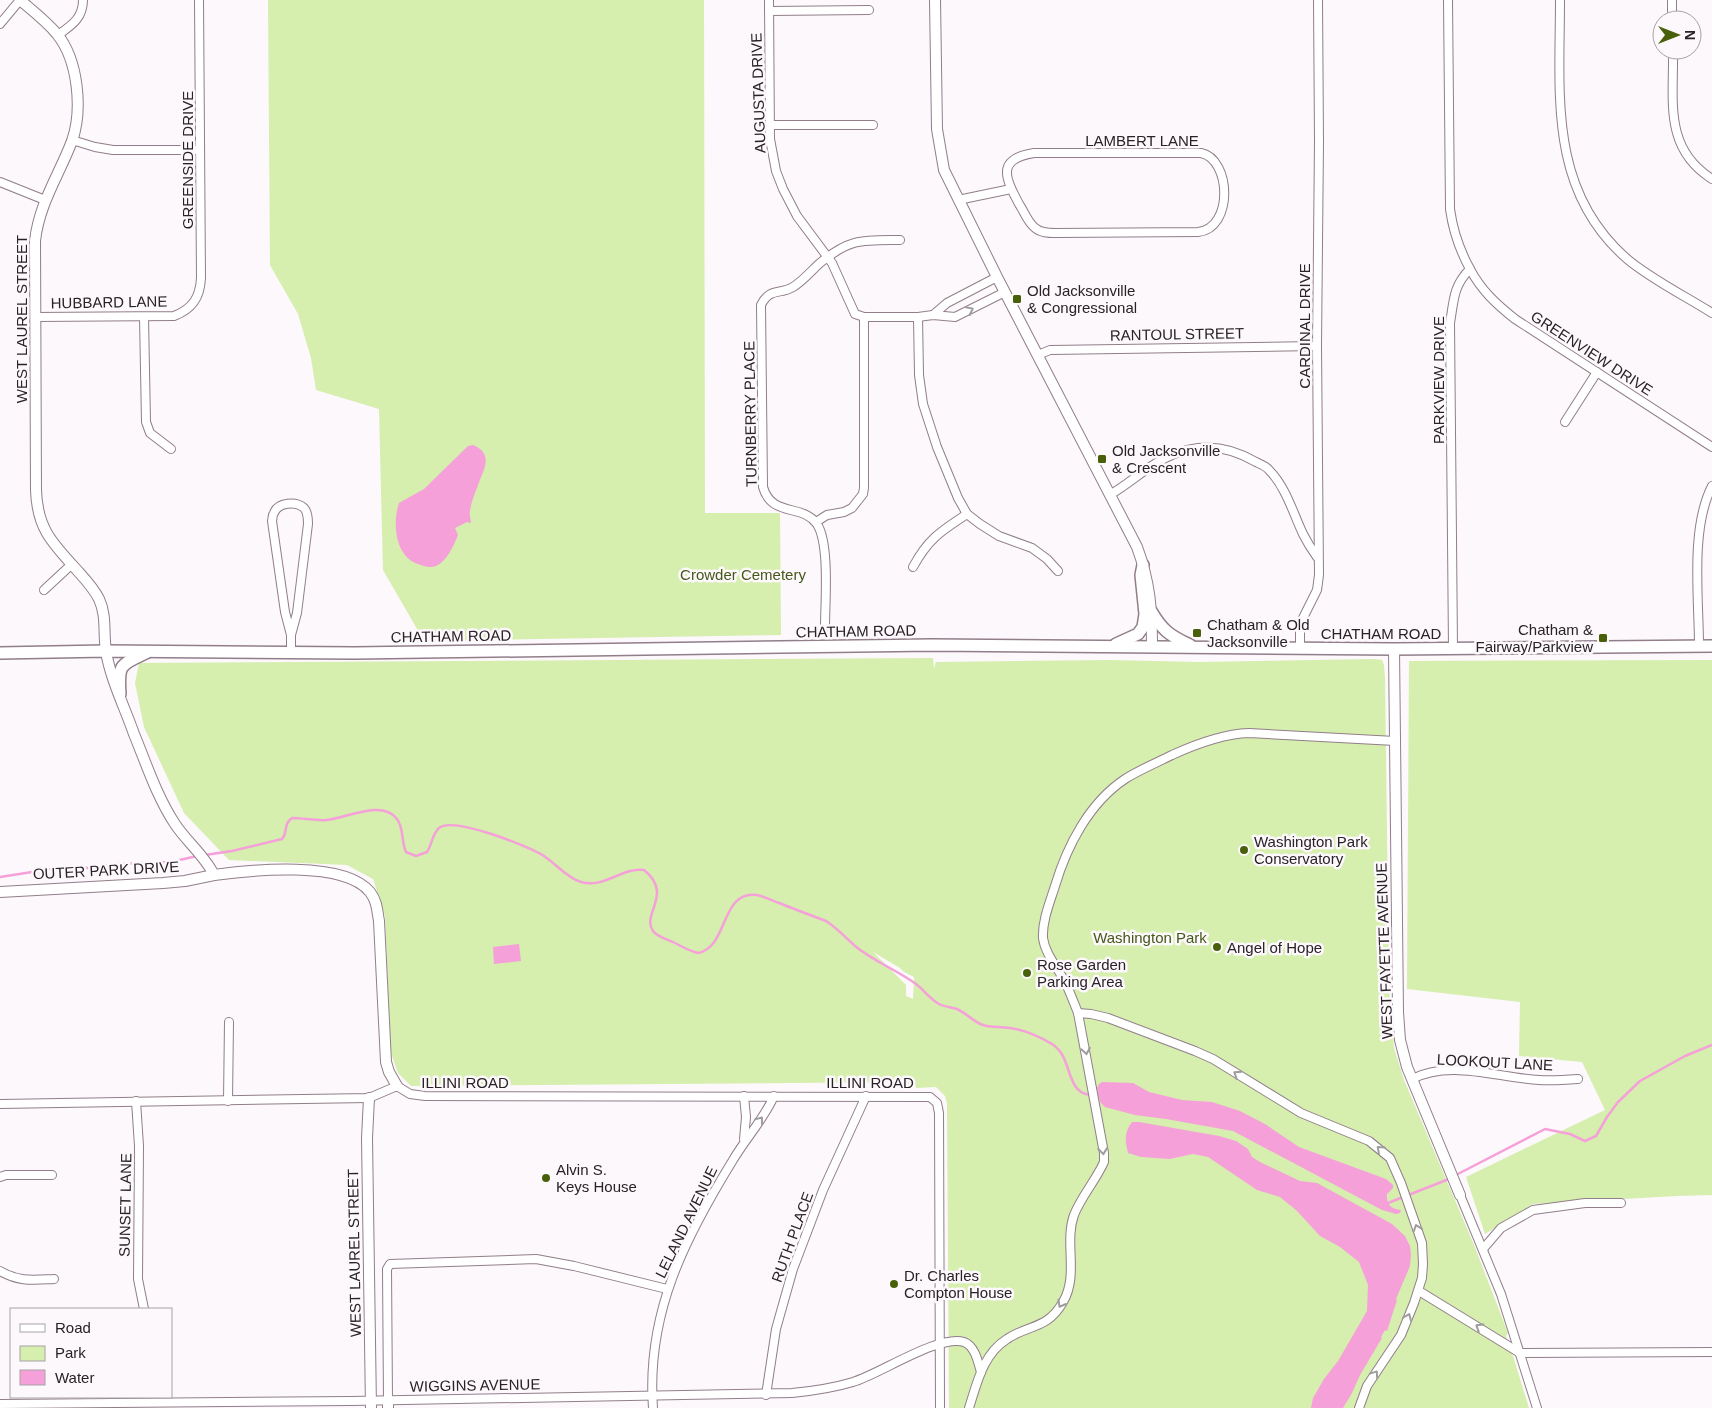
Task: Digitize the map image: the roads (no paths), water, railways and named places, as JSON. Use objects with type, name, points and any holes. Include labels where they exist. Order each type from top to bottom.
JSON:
[{"type":"main road","points":[[1107,647],[1138,634],[1143,627],[1145,614],[1141,575],[1143,565]]},
{"type":"main road","points":[[1151,611],[1165,631],[1177,639],[1196,647]]},
{"type":"main road","name":"CHATHAM ROAD","points":[[0,653],[106,651],[291,653],[932,645],[1300,648],[1712,646]]},
{"type":"main road","points":[[120,694],[122,666],[148,652]]},
{"type":"street","points":[[0,24],[20,0]]},
{"type":"street","name":"WEST LAUREL STREET","points":[[20,0],[58,35],[72,64],[76,81],[77,109],[72,140],[45,200],[38,221],[35,241],[36,490],[38,512],[45,531],[91,586],[98,598],[105,621],[106,651],[120,694],[166,811],[192,847],[204,859],[214,875]]},
{"type":"street","points":[[58,35],[76,21],[81,14],[83,0]]},
{"type":"street","name":"GREENSIDE DRIVE","points":[[182,312],[189,309],[197,298],[201,286],[199,0]]},
{"type":"street","name":"AUGUSTA DRIVE","points":[[769,0],[770,125],[772,154],[782,189],[797,216],[828,257],[838,274],[851,309],[855,314],[864,317]]},
{"type":"street","points":[[935,0],[938,144],[944,170],[997,277],[1137,547],[1148,580],[1152,647]]},
{"type":"street","name":"CARDINAL DRIVE","points":[[1300,648],[1300,624],[1319,583],[1317,346],[1318,0]]},
{"type":"street","points":[[1448,0],[1450,209],[1453,231],[1460,252],[1470,269]]},
{"type":"street","points":[[1560,0],[1562,130],[1570,174],[1580,200],[1598,227],[1626,257],[1642,270],[1712,313]]},
{"type":"street","points":[[769,11],[869,10]]},
{"type":"street","points":[[1673,60],[1674,118],[1677,138],[1688,158],[1712,179]]},
{"type":"street","points":[[770,125],[873,125]]},
{"type":"street","points":[[72,140],[113,150],[200,150]]},
{"type":"street","name":"LAMBERT LANE","points":[[1202,153],[1209,154],[1218,165],[1222,176],[1224,201],[1218,220],[1205,231],[1056,233],[1046,232],[1033,227],[1011,189],[1006,177],[1007,168],[1012,161],[1026,154],[1202,153]]},
{"type":"street","points":[[0,182],[45,200]]},
{"type":"street","points":[[958,200],[1011,189]]},
{"type":"street","name":"TURNBERRY PLACE","points":[[816,522],[805,514],[781,508],[772,503],[766,496],[763,487],[761,305],[768,295],[775,291],[793,287],[828,257],[850,243],[861,240],[900,240]]},
{"type":"street","name":"GREENVIEW DRIVE","points":[[1470,269],[1481,288],[1495,303],[1515,319],[1712,446]]},
{"type":"street","name":"PARKVIEW DRIVE","points":[[1453,648],[1450,323],[1459,280],[1470,269]]},
{"type":"street","points":[[933,315],[948,303],[997,277]]},
{"type":"street","points":[[825,628],[824,547],[816,522],[827,515],[844,512],[852,508],[858,501],[864,488],[864,317],[918,317],[933,315],[955,317],[1005,292]]},
{"type":"street","name":"HUBBARD LANE","points":[[35,317],[174,316],[182,312]]},
{"type":"street","points":[[144,317],[146,422],[150,433],[172,449]]},
{"type":"street","points":[[918,317],[919,376],[924,404],[958,498],[967,514],[989,531],[1032,548],[1058,571]]},
{"type":"street","name":"RANTOUL STREET","points":[[1038,356],[1050,350],[1317,346]]},
{"type":"street","points":[[1565,422],[1597,372]]},
{"type":"street","points":[[1111,494],[1122,488],[1150,466],[1173,454],[1210,447],[1226,448],[1244,455],[1268,469],[1281,487],[1304,536],[1318,559]]},
{"type":"street","points":[[1699,646],[1698,545],[1705,506],[1712,486]]},
{"type":"street","points":[[291,635],[284,612],[272,521],[274,512],[280,506],[286,504],[298,505],[304,508],[308,524],[296,613],[291,635],[291,653]]},
{"type":"street","points":[[913,567],[930,541],[942,530],[967,514]]},
{"type":"street","points":[[44,590],[72,564]]},
{"type":"street","name":"WEST FAYETTE AVENUE","points":[[1394,648],[1398,1012],[1404,1056],[1501,1294],[1537,1408]]},
{"type":"street","points":[[969,1408],[980,1372],[989,1356],[1008,1338],[1043,1324],[1057,1311],[1064,1300],[1071,1275],[1071,1230],[1074,1215],[1104,1162],[1104,1153],[1078,1013],[1065,982],[1049,954],[1043,932],[1049,902],[1070,846],[1097,804],[1115,787],[1137,772],[1214,738],[1249,733],[1395,741]]},
{"type":"street","points":[[0,1104],[369,1098],[397,1086],[386,1062],[379,921],[377,906],[369,891],[354,880],[342,875],[305,870],[242,871],[214,875]]},
{"type":"street","name":"OUTER PARK DRIVE","points":[[0,892],[163,884],[214,875]]},
{"type":"street","points":[[1078,1013],[1108,1018],[1195,1050],[1301,1113],[1370,1141],[1390,1158],[1404,1191],[1423,1249],[1424,1264],[1419,1291],[1400,1335],[1367,1386],[1359,1408]]},
{"type":"street","points":[[228,1101],[229,1022]]},
{"type":"street","name":"LOOKOUT LANE","points":[[1412,1078],[1439,1070],[1478,1072],[1538,1080],[1578,1079]]},
{"type":"street","name":"ILLINI ROAD","points":[[397,1086],[410,1094],[425,1096],[924,1096],[934,1099],[939,1112],[940,1342]]},
{"type":"street","points":[[744,1096],[746,1117],[744,1142]]},
{"type":"street","name":"LELAND AVENUE","points":[[653,1408],[655,1342],[667,1290],[700,1218],[744,1142],[768,1109],[774,1096]]},
{"type":"street","name":"RUTH PLACE","points":[[766,1395],[776,1329],[794,1270],[823,1190],[866,1096]]},
{"type":"street","name":"WEST LAUREL STREET","points":[[369,1098],[367,1138],[371,1404]]},
{"type":"street","name":"SUNSET LANE","points":[[136,1101],[139,1146],[138,1279],[144,1308]]},
{"type":"street","points":[[0,1177],[6,1175],[52,1175]]},
{"type":"street","points":[[1483,1249],[1501,1228],[1533,1210],[1585,1203],[1621,1203]]},
{"type":"street","points":[[388,1404],[387,1269],[390,1264],[536,1260],[574,1266],[667,1290]]},
{"type":"street","points":[[0,1271],[13,1278],[25,1280],[54,1279]]},
{"type":"street","points":[[1419,1291],[1520,1353],[1712,1352]]},
{"type":"street","points":[[940,1408],[940,1342],[965,1342],[972,1348],[975,1354],[980,1372]]},
{"type":"street","name":"WIGGINS AVENUE","points":[[0,1404],[122,1405],[147,1400],[388,1404],[652,1396],[766,1395],[814,1391],[855,1382],[940,1342]]},
{"type":"water","points":[[473,445],[483,453],[486,462],[471,505],[471,523],[467,522],[455,528],[458,535],[450,552],[440,564],[429,567],[412,561],[406,556],[398,540],[396,521],[399,503],[424,489],[468,446]]},
{"type":"water","points":[[519,944],[521,961],[494,964],[493,947]]},
{"type":"water","points":[[1102,1082],[1133,1083],[1149,1092],[1182,1100],[1212,1102],[1240,1111],[1265,1124],[1299,1147],[1386,1179],[1393,1185],[1393,1188],[1387,1194],[1388,1204],[1394,1209],[1401,1210],[1400,1213],[1396,1214],[1382,1210],[1233,1131],[1135,1115],[1105,1107],[1100,1102],[1097,1088]]},
{"type":"water","points":[[1132,1122],[1219,1136],[1236,1141],[1248,1149],[1252,1157],[1260,1162],[1300,1181],[1317,1183],[1392,1224],[1405,1236],[1410,1246],[1410,1266],[1396,1299],[1387,1331],[1385,1330],[1381,1337],[1343,1408],[1311,1408],[1313,1398],[1324,1379],[1338,1361],[1367,1311],[1368,1285],[1359,1262],[1340,1247],[1320,1236],[1296,1210],[1280,1197],[1257,1190],[1208,1157],[1193,1154],[1170,1159],[1141,1157],[1128,1153],[1126,1137]]},
{"type":"waterway","points":[[205,855],[232,851],[282,839],[287,823],[292,818],[327,820],[364,811],[383,810],[391,813],[397,819],[401,826],[406,852],[416,856],[427,852],[435,833],[439,828],[447,825],[491,834],[535,851],[581,882],[597,883],[628,872],[644,870],[653,879],[656,887],[657,895],[650,924],[653,931],[688,950],[698,953],[708,949],[715,941],[730,910],[737,901],[745,896],[757,895],[826,921],[855,946],[909,979],[939,1004],[957,1009],[983,1025],[1021,1030],[1052,1044],[1064,1059],[1074,1085],[1079,1091],[1087,1095],[1099,1095]]},
{"type":"waterway","points":[[0,877],[64,867],[90,868],[117,864],[171,862],[197,856]]},
{"type":"waterway","points":[[1454,1176],[1545,1129],[1570,1134],[1585,1141],[1596,1136],[1618,1102],[1640,1081],[1685,1056],[1712,1045]]},
{"type":"waterway","points":[[1388,1203],[1449,1179]]},
{"type":"place","name":"Old Jacksonville & Congressional","points":[[1017,299]]},
{"type":"place","name":"Old Jacksonville & Crescent","points":[[1102,459]]},
{"type":"place","name":"Chatham & Old Jacksonville","points":[[1197,633]]},
{"type":"place","name":"Chatham & Fairway/Parkview","points":[[1603,638]]},
{"type":"place","name":"Washington Park Conservatory","points":[[1244,850]]},
{"type":"place","name":"Angel of Hope","points":[[1217,947]]},
{"type":"place","name":"Rose Garden Parking Area","points":[[1027,973]]},
{"type":"place","name":"Alvin S. Keys House","points":[[546,1178]]},
{"type":"place","name":"Dr. Charles Compton House","points":[[894,1284]]},
{"type":"park label","name":"Crowder Cemetery","points":[[743,574]]},
{"type":"park label","name":"Washington Park","points":[[1150,937]]}]
